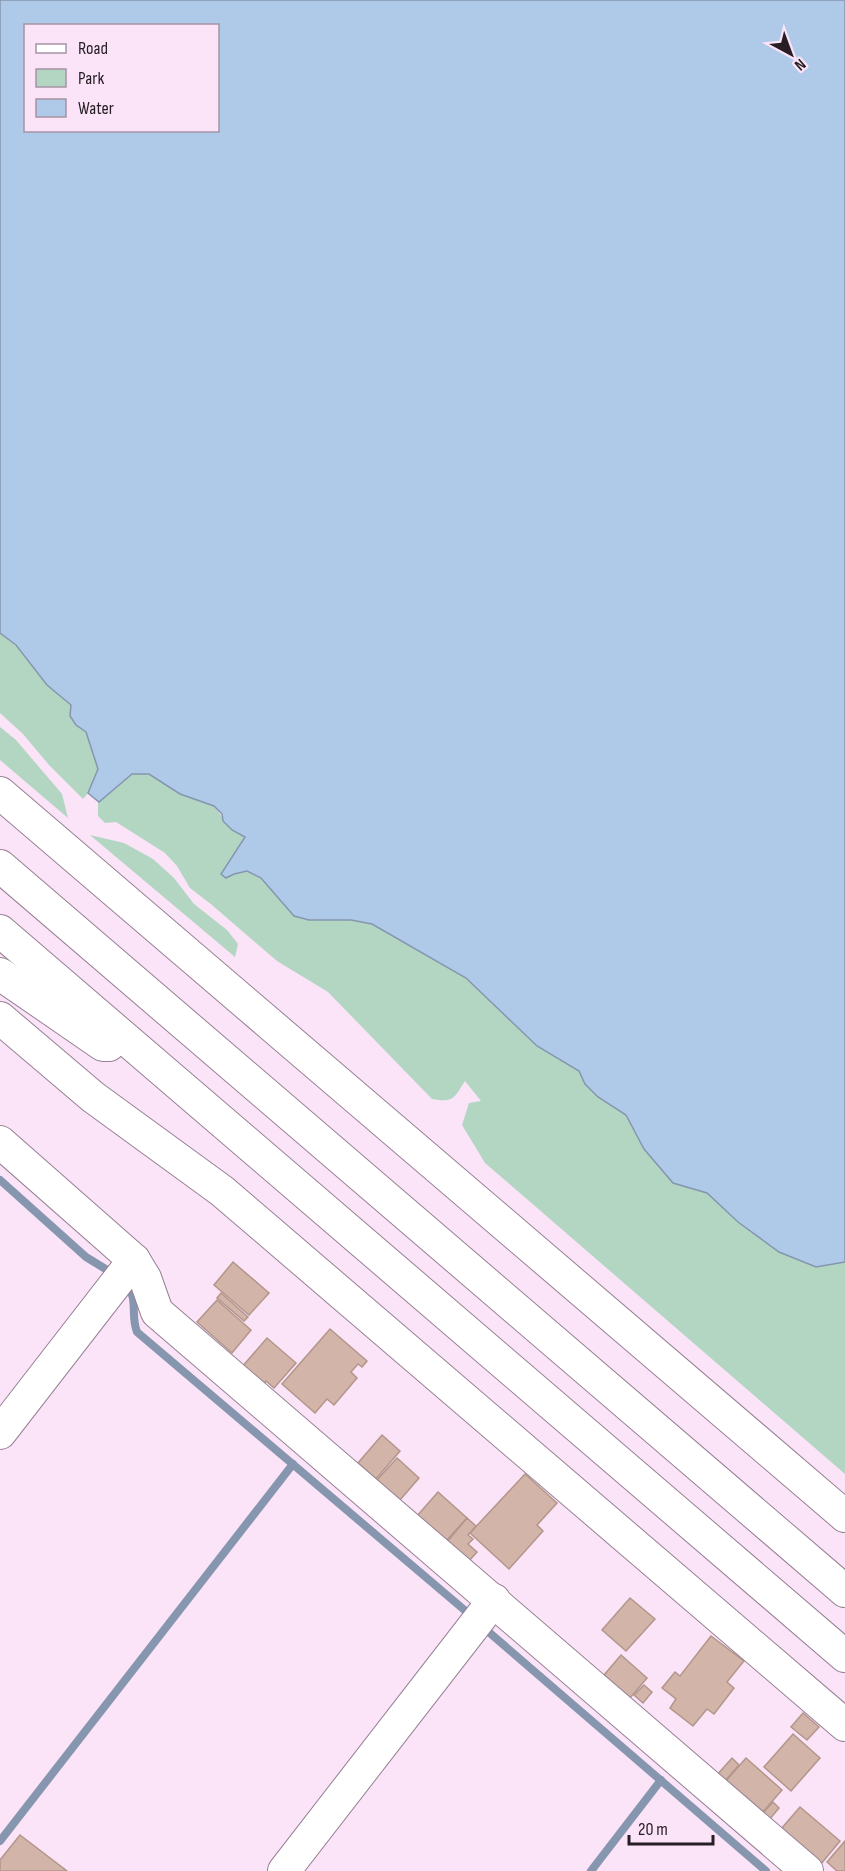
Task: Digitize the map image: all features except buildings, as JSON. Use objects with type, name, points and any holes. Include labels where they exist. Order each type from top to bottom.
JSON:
[{"type":"street","points":[[0,793],[845,1516]]},
{"type":"street","points":[[0,866],[845,1591]]},
{"type":"street","points":[[0,931],[845,1656]]},
{"type":"street","points":[[0,974],[104,1044],[136,1048]]},
{"type":"street","points":[[0,1018],[93,1096],[222,1191],[845,1725]]},
{"type":"street","points":[[0,1142],[134,1260],[145,1278],[157,1312],[807,1871]]},
{"type":"street","points":[[0,1433],[134,1260]]},
{"type":"street","points":[[284,1871],[494,1600]]},
{"type":"green space","points":[[0,633],[214,806],[232,830],[372,924],[466,978],[537,1046],[579,1071],[585,1084],[598,1097],[626,1115],[845,1231],[845,1474],[485,1163],[462,1125],[469,1103],[481,1101],[465,1081],[453,1098],[449,1100],[432,1099],[328,992],[277,961],[190,888],[177,866],[165,853],[116,822],[105,823],[98,816],[98,802],[88,793],[83,799],[49,765],[23,734],[0,713]]},
{"type":"green space","points":[[0,727],[16,740],[62,794],[68,818],[0,760]]},
{"type":"green space","points":[[90,835],[124,843],[153,859],[174,878],[194,904],[227,930],[238,944],[235,957]]},
{"type":"water","points":[[0,0],[845,0],[845,1262],[816,1267],[779,1252],[738,1222],[707,1193],[673,1183],[644,1149],[626,1115],[598,1097],[585,1084],[579,1071],[537,1046],[466,978],[372,924],[351,920],[309,920],[294,916],[261,878],[247,871],[226,878],[221,874],[245,837],[232,830],[223,821],[222,814],[214,806],[180,794],[149,774],[132,774],[99,802],[88,793],[98,769],[86,732],[76,725],[70,716],[71,705],[47,685],[16,645],[0,633]]},
{"type":"waterway","points":[[0,1180],[86,1257],[112,1273]]},
{"type":"waterway","points":[[126,1283],[132,1295],[137,1332],[468,1613]]},
{"type":"waterway","points":[[0,1841],[293,1464]]},
{"type":"waterway","points":[[484,1628],[766,1871]]},
{"type":"waterway","points":[[591,1871],[661,1780]]}]
